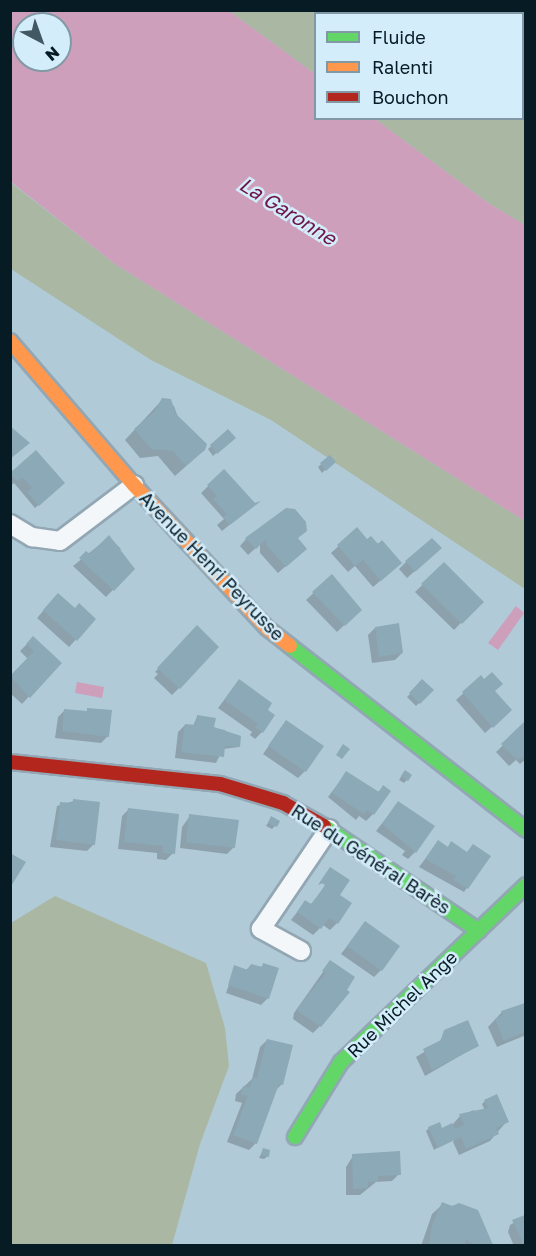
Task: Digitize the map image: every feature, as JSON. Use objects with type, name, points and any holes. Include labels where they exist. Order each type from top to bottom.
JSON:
[{"type":"street","name":"Avenue Henri Peyrusse","points":[[10,341],[134,484],[267,628],[525,830]]},
{"type":"street","points":[[10,524],[32,537],[60,541],[134,484]]},
{"type":"street","name":"Rue du Général Barès","points":[[10,762],[220,784],[283,802],[329,829],[479,931]]},
{"type":"street","points":[[301,951],[261,929],[329,829]]},
{"type":"street","name":"Rue Michel Ange","points":[[295,1137],[341,1062],[525,885]]},
{"type":"green space","points":[[229,11],[445,11],[314,12],[314,73]]},
{"type":"green space","points":[[525,44],[525,225],[488,203],[376,120],[524,120]]},
{"type":"green space","points":[[10,182],[115,264],[525,521],[525,589],[271,420],[151,360],[11,269]]},
{"type":"green space","points":[[55,896],[206,963],[225,1028],[229,1066],[200,1144],[172,1245],[11,1245],[11,923]]},
{"type":"water","name":"La Garonne","points":[[10,11],[229,11],[314,73],[314,120],[376,120],[488,203],[525,225],[525,521],[115,264],[11,182]]},
{"type":"water","points":[[516,606],[524,613],[498,650],[488,643]]},
{"type":"water","points":[[77,682],[104,687],[102,698],[75,693]]},
{"type":"building","points":[[162,398],[171,399],[176,414],[207,444],[205,450],[186,466],[173,451],[151,449],[134,429],[155,411]]},
{"type":"building","points":[[10,426],[30,443],[10,459]]},
{"type":"building","points":[[228,429],[236,438],[217,454],[210,445]]},
{"type":"building","points":[[36,450],[65,483],[39,506],[27,492],[32,488],[22,477],[17,481],[10,473]]},
{"type":"building","points":[[330,455],[336,462],[326,471],[320,463]]},
{"type":"building","points":[[224,469],[255,503],[261,501],[230,525],[223,517],[227,514],[213,499],[217,496],[207,485]]},
{"type":"building","points":[[286,508],[295,509],[306,522],[307,531],[298,538],[307,549],[286,567],[267,546],[266,539],[256,549],[245,538]]},
{"type":"building","points":[[357,527],[367,539],[371,536],[378,544],[382,540],[402,563],[381,581],[363,560],[355,566],[337,545]]},
{"type":"building","points":[[109,535],[135,569],[114,591],[79,558],[86,551],[90,554]]},
{"type":"building","points":[[432,538],[442,548],[415,572],[405,561]]},
{"type":"building","points":[[444,562],[484,602],[462,624],[421,584]]},
{"type":"building","points":[[332,574],[362,610],[345,626],[312,592]]},
{"type":"building","points":[[58,593],[75,608],[79,603],[96,619],[77,641],[43,610]]},
{"type":"building","points":[[399,623],[403,653],[379,657],[375,627]]},
{"type":"building","points":[[197,625],[219,647],[180,689],[157,668]]},
{"type":"building","points":[[33,636],[62,663],[30,698],[10,676],[34,651],[26,644]]},
{"type":"building","points":[[492,672],[503,684],[495,691],[512,710],[493,728],[462,692],[481,675],[484,679]]},
{"type":"building","points":[[239,679],[272,703],[268,710],[275,715],[263,733],[255,727],[258,724],[224,700]]},
{"type":"building","points":[[422,679],[434,690],[420,704],[409,693]]},
{"type":"building","points":[[87,708],[112,710],[109,737],[62,731],[64,709],[87,711]]},
{"type":"building","points":[[197,715],[216,718],[214,727],[241,736],[240,747],[225,746],[224,757],[181,752],[185,724],[196,725]]},
{"type":"building","points":[[286,720],[324,746],[306,772],[268,746]]},
{"type":"building","points":[[525,721],[525,756],[517,760],[501,744]]},
{"type":"building","points":[[343,744],[350,749],[342,759],[336,755]]},
{"type":"building","points":[[405,770],[412,775],[408,781],[401,776]]},
{"type":"building","points":[[346,771],[379,792],[383,785],[391,791],[374,815],[367,810],[364,814],[332,793]]},
{"type":"building","points":[[73,799],[100,802],[95,845],[56,840],[60,802],[73,803]]},
{"type":"building","points":[[398,801],[435,826],[416,853],[382,824]]},
{"type":"building","points":[[128,808],[179,814],[175,854],[163,853],[163,846],[124,842]]},
{"type":"building","points":[[189,814],[239,820],[235,848],[186,842]]},
{"type":"building","points":[[271,816],[280,821],[277,827],[268,823]]},
{"type":"building","points":[[438,840],[448,847],[451,841],[467,852],[473,844],[491,856],[468,889],[453,880],[456,876],[425,859]]},
{"type":"building","points":[[10,853],[26,862],[10,888]]},
{"type":"building","points":[[330,867],[350,880],[340,895],[352,903],[338,924],[329,918],[321,929],[297,912],[305,900],[311,904],[318,895],[325,885],[320,882]]},
{"type":"building","points":[[365,921],[400,946],[382,971],[347,946]]},
{"type":"building","points":[[330,960],[355,977],[347,990],[350,992],[321,1027],[296,1010],[326,973],[322,971]]},
{"type":"building","points":[[263,963],[279,968],[269,999],[228,985],[234,965],[248,970],[251,964],[262,967]]},
{"type":"building","points":[[525,1003],[525,1032],[504,1041],[495,1019],[503,1015],[501,1011]]},
{"type":"building","points":[[468,1020],[479,1046],[432,1070],[423,1049],[441,1040],[444,1030]]},
{"type":"building","points":[[267,1039],[293,1045],[283,1085],[279,1084],[257,1144],[233,1135],[248,1096],[241,1094],[243,1086],[250,1088],[253,1077],[257,1078]]},
{"type":"building","points":[[497,1094],[509,1122],[496,1128],[499,1134],[466,1149],[461,1137],[438,1148],[428,1127],[440,1122],[442,1128],[452,1123],[455,1129],[464,1125],[459,1114],[488,1108],[484,1100]]},
{"type":"building","points":[[263,1148],[270,1150],[269,1157],[261,1155]]},
{"type":"building","points":[[400,1151],[401,1175],[378,1176],[378,1182],[368,1182],[368,1188],[353,1189],[352,1154]]},
{"type":"building","points":[[442,1202],[452,1206],[459,1203],[478,1210],[493,1245],[475,1245],[466,1240],[464,1245],[429,1245],[432,1225]]},
{"type":"building","points":[[525,1215],[525,1245],[524,1245],[512,1220]]},
{"type":"traffic: fast","points":[[290,646],[526,830]]},
{"type":"traffic: fast","points":[[324,826],[479,931]]},
{"type":"traffic: fast","points":[[295,1137],[341,1062],[526,885]]},
{"type":"traffic: slow","points":[[10,341],[134,485],[267,628],[290,646]]},
{"type":"traffic: jam","points":[[10,762],[220,784],[283,803],[324,826]]}]
